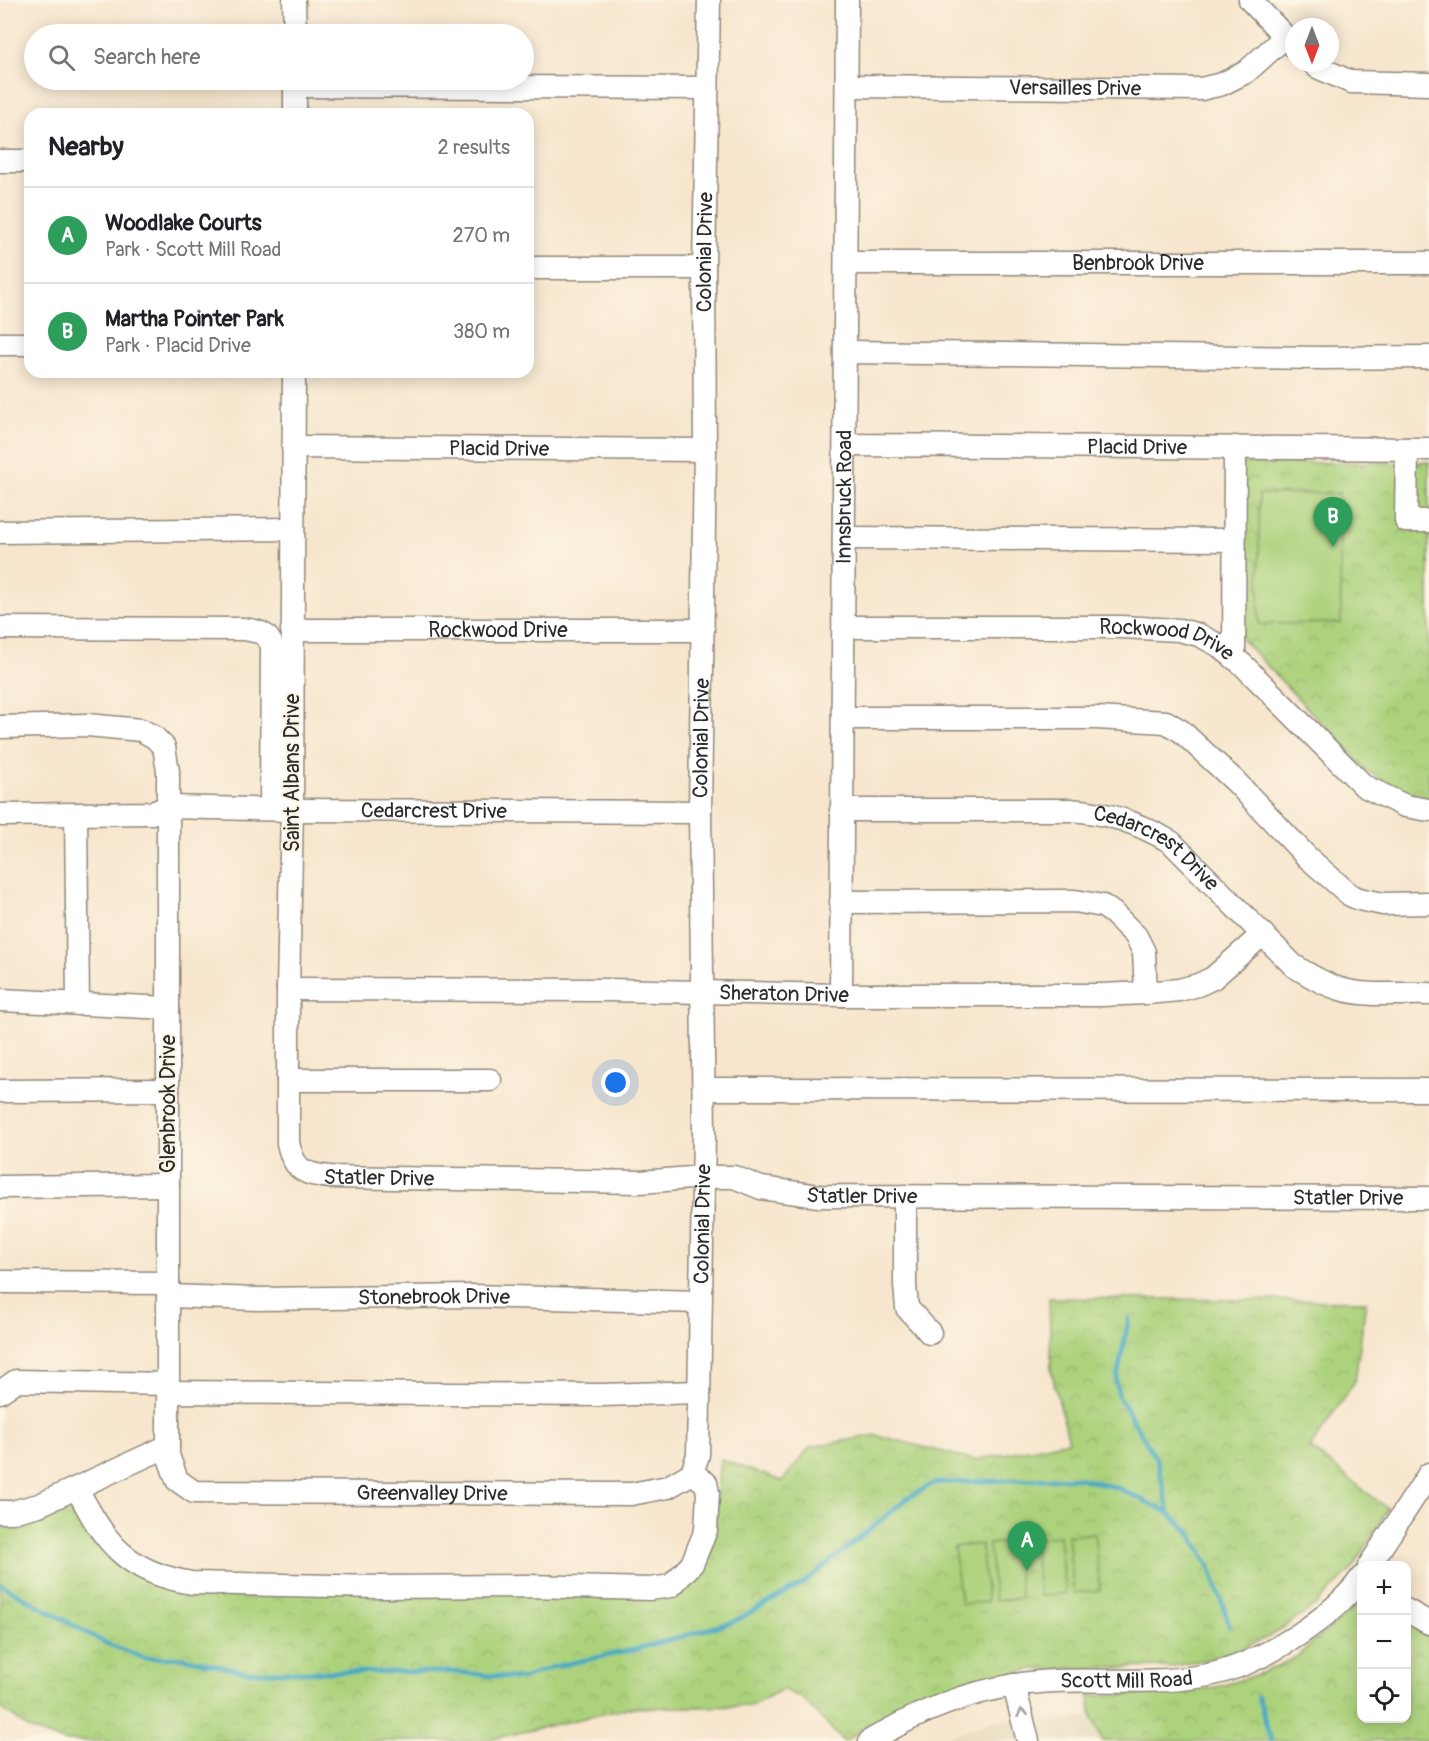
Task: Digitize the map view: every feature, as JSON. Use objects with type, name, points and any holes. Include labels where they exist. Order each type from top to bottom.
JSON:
[{"type":"street","points":[[294,0],[295,24]]},
{"type":"street","name":"Colonial Drive","points":[[692,1473],[698,1455],[703,1177],[700,812],[705,450],[704,268],[709,0]]},
{"type":"street","name":"Innsbruck Road","points":[[841,995],[847,0]]},
{"type":"street","points":[[1250,0],[1285,37]]},
{"type":"street","name":"Versailles Drive","points":[[848,86],[1201,89],[1222,84],[1246,72],[1285,44]]},
{"type":"street","points":[[1328,72],[1351,82],[1429,84]]},
{"type":"street","points":[[534,86],[707,88]]},
{"type":"street","points":[[295,90],[295,108]]},
{"type":"street","points":[[0,161],[24,161]]},
{"type":"street","name":"Benbrook Drive","points":[[847,263],[1429,263]]},
{"type":"street","points":[[534,268],[704,268]]},
{"type":"street","points":[[0,344],[24,344]]},
{"type":"street","points":[[846,352],[1323,358],[1429,357]]},
{"type":"street","name":"Saint Albans Drive","points":[[294,378],[292,630],[282,809],[288,989],[288,1143],[292,1161],[302,1168]]},
{"type":"street","name":"Placid Drive","points":[[846,445],[1418,449]]},
{"type":"street","name":"Placid Drive","points":[[293,447],[705,450]]},
{"type":"street","points":[[1234,658],[1235,447]]},
{"type":"street","points":[[1418,449],[1406,521],[1429,521]]},
{"type":"street","points":[[0,532],[293,529]]},
{"type":"street","points":[[844,538],[1234,540]]},
{"type":"street","name":"Rockwood Drive","points":[[845,627],[1121,627],[1179,630],[1199,634],[1234,658],[1364,786],[1405,806],[1429,810]]},
{"type":"street","points":[[0,628],[244,629],[261,632],[270,638],[272,653],[282,809]]},
{"type":"street","name":"Rockwood Drive","points":[[292,630],[703,630]]},
{"type":"street","points":[[843,718],[1096,718],[1166,722],[1180,730],[1236,782],[1307,857],[1350,895],[1383,904],[1429,903]]},
{"type":"street","name":"Glenbrook Drive","points":[[0,727],[87,725],[141,730],[154,737],[164,747],[168,771],[168,1455],[174,1475]]},
{"type":"street","name":"Cedarcrest Drive","points":[[0,815],[152,813],[168,807],[700,812]]},
{"type":"street","name":"Cedarcrest Drive","points":[[841,810],[1099,812],[1148,828],[1171,842],[1294,966],[1318,981],[1342,990],[1429,994]]},
{"type":"street","points":[[76,814],[78,1004]]},
{"type":"street","points":[[841,902],[1075,901],[1103,906],[1125,924],[1141,944],[1145,961],[1146,993]]},
{"type":"street","name":"Sheraton Drive","points":[[288,989],[609,990],[841,995],[1146,993],[1179,990],[1213,978],[1263,934]]},
{"type":"street","points":[[0,1000],[168,1008]]},
{"type":"street","points":[[288,1080],[490,1080]]},
{"type":"street","points":[[704,1089],[1429,1090]]},
{"type":"street","points":[[0,1091],[168,1090]]},
{"type":"street","name":"Statler Drive","points":[[302,1168],[310,1175],[330,1177],[640,1182],[734,1177],[761,1188],[819,1196],[1429,1198]]},
{"type":"street","points":[[0,1187],[168,1185]]},
{"type":"street","points":[[905,1196],[905,1286],[908,1308],[930,1333]]},
{"type":"street","name":"Stonebrook Drive","points":[[0,1282],[168,1289],[259,1299],[473,1296],[700,1302]]},
{"type":"street","points":[[0,1392],[16,1381],[168,1388],[580,1395],[699,1392]]},
{"type":"street","points":[[0,1512],[12,1512],[39,1505],[168,1446]]},
{"type":"street","points":[[77,1488],[93,1520],[106,1538],[123,1555],[149,1572],[170,1580],[192,1583],[380,1587],[528,1586],[650,1589],[670,1586],[692,1564],[706,1530],[708,1493],[706,1483],[692,1473]]},
{"type":"street","name":"Greenvalley Drive","points":[[174,1475],[177,1480],[194,1492],[631,1494],[668,1487],[692,1473]]},
{"type":"street","name":"Scott Mill Road","points":[[1374,1561],[1426,1486]]},
{"type":"street","name":"Scott Mill Road","points":[[870,1741],[935,1708],[979,1692],[1014,1685],[1049,1681],[1155,1680],[1197,1677],[1231,1669],[1258,1658],[1307,1629],[1341,1602],[1357,1583]]},
{"type":"street","points":[[1411,1612],[1429,1623]]},
{"type":"street","points":[[1014,1685],[1028,1741]]},
{"type":"shaded area","points":[[1092,1717],[1102,1741],[936,1741],[992,1721]]},
{"type":"green space","points":[[1429,462],[1429,799],[1404,792],[1366,770],[1235,632],[1238,463]]},
{"type":"green space","points":[[1339,493],[1341,623],[1259,624],[1259,494]]},
{"type":"green space","points":[[1049,1298],[1366,1301],[1355,1381],[1310,1448],[1388,1509],[1353,1568],[1315,1606],[1271,1636],[1222,1656],[1170,1667],[1032,1669],[943,1688],[863,1728],[846,1741],[843,1741],[803,1699],[783,1689],[751,1706],[628,1708],[482,1741],[64,1741],[31,1730],[0,1707],[0,1515],[70,1499],[164,1580],[677,1586],[712,1548],[720,1459],[782,1481],[810,1447],[876,1435],[975,1460],[1069,1441],[1051,1370]]},
{"type":"green space","points":[[1094,1533],[1100,1590],[1074,1593],[1068,1536]]},
{"type":"green space","points":[[1059,1536],[1065,1593],[1040,1596],[1033,1539]]},
{"type":"green space","points":[[1015,1541],[1021,1598],[995,1601],[989,1544]]},
{"type":"green space","points":[[981,1544],[987,1602],[961,1604],[954,1547]]},
{"type":"green space","points":[[1357,1604],[1357,1723],[1411,1723],[1411,1620],[1429,1631],[1429,1741],[1103,1741],[1092,1717],[1089,1696],[1185,1693],[1221,1686],[1262,1673],[1295,1658]]},
{"type":"waterway","points":[[1129,1318],[1116,1383],[1119,1397],[1157,1460],[1169,1513]]},
{"type":"waterway","points":[[0,1584],[105,1643],[144,1658],[185,1658],[246,1672],[456,1672],[522,1679],[552,1667],[633,1650],[733,1622],[804,1583],[908,1498],[934,1483],[1078,1478],[1118,1488],[1169,1513],[1189,1531],[1210,1567],[1230,1627]]},
{"type":"waterway","points":[[1258,1697],[1271,1741]]},
{"type":"place","name":"Martha Pointer Park","points":[[1333,547]]},
{"type":"place","name":"Woodlake Courts","points":[[1027,1571]]}]
